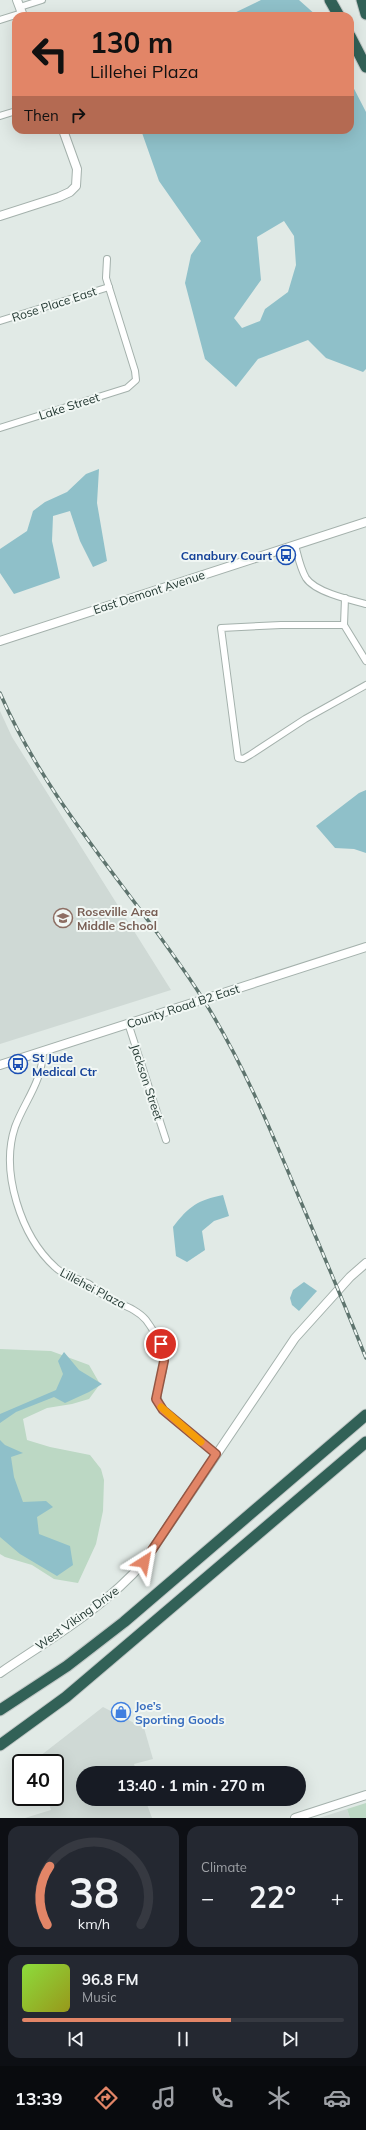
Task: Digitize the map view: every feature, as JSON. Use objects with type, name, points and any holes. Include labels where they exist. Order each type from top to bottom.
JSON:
[{"type":"highway","points":[[330,0],[337,12]]},
{"type":"highway","points":[[362,0],[366,14]]},
{"type":"highway","points":[[354,44],[366,67]]},
{"type":"highway","points":[[0,1710],[67,1666],[124,1622],[366,1415]]},
{"type":"highway","points":[[0,1745],[66,1697],[366,1442]]},
{"type":"highway","points":[[0,1736],[75,1685],[123,1647]]},
{"type":"highway","points":[[0,1706],[27,1693]]},
{"type":"street","points":[[20,9],[42,0]]},
{"type":"street","points":[[0,20],[12,13]]},
{"type":"street","points":[[0,116],[12,112]]},
{"type":"street","points":[[0,216],[59,197],[70,192],[76,186],[77,169],[64,134]]},
{"type":"street","points":[[107,259],[105,271],[109,286]]},
{"type":"street","name":"Rose Place East","points":[[0,321],[109,286]]},
{"type":"street","name":"Lake Street","points":[[0,428],[127,388],[136,380],[135,371],[109,286]]},
{"type":"street","name":"East Demont Avenue","points":[[0,639],[366,522]]},
{"type":"street","points":[[295,545],[307,579],[317,587],[345,598],[366,604]]},
{"type":"street","points":[[345,598],[344,625],[366,661]]},
{"type":"street","points":[[344,625],[281,625],[221,628],[238,758],[243,759],[305,719],[366,685]]},
{"type":"street","name":"County Road B2 East","points":[[0,1065],[366,947]]},
{"type":"street","name":"Jackson Street","points":[[128,1023],[166,1140]]},
{"type":"street","name":"Lillehei Plaza","points":[[43,1051],[39,1078],[15,1127],[12,1142],[12,1178],[21,1218],[38,1246],[62,1274],[88,1283],[101,1294],[125,1305],[145,1319],[161,1344],[163,1352],[163,1371],[156,1399],[169,1415],[216,1454]]},
{"type":"street","name":"West Viking Drive","points":[[0,1673],[104,1601],[144,1562],[295,1338],[350,1277],[366,1263]]},
{"type":"street","points":[[295,1818],[366,1795]]},
{"type":"shaded area","name":"Roseville Area Middle School","points":[[0,711],[12,737],[171,990],[0,1044]]},
{"type":"shaded area","points":[[103,1707],[144,1728],[153,1759],[134,1764],[135,1766],[76,1766],[76,1806],[148,1806],[152,1818],[25,1818],[51,1810],[50,1806],[64,1806],[64,1754],[43,1754]]},
{"type":"shaded area","points":[[347,1809],[350,1818],[319,1818]]},
{"type":"green space","points":[[0,1349],[51,1351],[89,1365],[100,1384],[89,1399],[72,1404],[47,1408],[23,1419],[27,1440],[50,1447],[90,1455],[101,1469],[104,1480],[103,1511],[96,1544],[78,1583],[54,1579],[32,1565],[5,1557],[0,1554]]},
{"type":"green space","points":[[366,1803],[366,1818],[350,1818],[347,1809]]},
{"type":"water","points":[[261,0],[299,0],[312,12],[236,12]]},
{"type":"water","points":[[354,89],[366,112],[366,369],[363,372],[326,358],[308,340],[258,359],[236,387],[205,359],[185,283],[191,255],[201,241],[159,181],[142,134],[354,134]],"holes":[[[284,221],[294,236],[296,265],[288,292],[265,309],[260,321],[242,328],[234,318],[261,280],[257,237]]]},
{"type":"water","points":[[99,469],[97,503],[107,561],[93,567],[80,541],[70,511],[53,516],[52,541],[60,578],[14,594],[0,573],[0,549],[27,531],[33,511],[45,502],[67,492],[86,474]]},
{"type":"water","points":[[366,790],[366,853],[354,849],[335,848],[316,826],[359,793]]},
{"type":"water","points":[[223,1195],[229,1216],[214,1221],[202,1231],[205,1250],[187,1262],[176,1256],[173,1227],[189,1209],[195,1205],[207,1199]]},
{"type":"water","points":[[304,1282],[317,1291],[299,1311],[292,1305],[290,1298],[293,1290]]},
{"type":"water","points":[[64,1352],[79,1370],[102,1384],[65,1403],[54,1397],[16,1412],[0,1423],[0,1414],[56,1390],[63,1374],[58,1361]]},
{"type":"water","points":[[0,1440],[5,1445],[23,1453],[11,1457],[14,1477],[23,1502],[46,1501],[53,1507],[37,1517],[39,1534],[70,1546],[73,1565],[57,1576],[20,1554],[0,1537]]},
{"type":"railway","points":[[0,693],[20,735],[68,812],[177,961],[217,1022],[255,1095],[366,1358]]},
{"type":"slow traffic","points":[[161,1407],[201,1442]]},
{"type":"place","name":"Canabury Court","points":[[286,555]]},
{"type":"place","name":"Roseville Area Middle School","points":[[63,918]]},
{"type":"place","name":"St Jude Medical Ctr","points":[[18,1064]]},
{"type":"place","name":"Joe’s Sporting Goods","points":[[121,1712]]},
{"type":"route","points":[[144,1562],[216,1454],[163,1410],[156,1399],[164,1361],[161,1344]]}]
